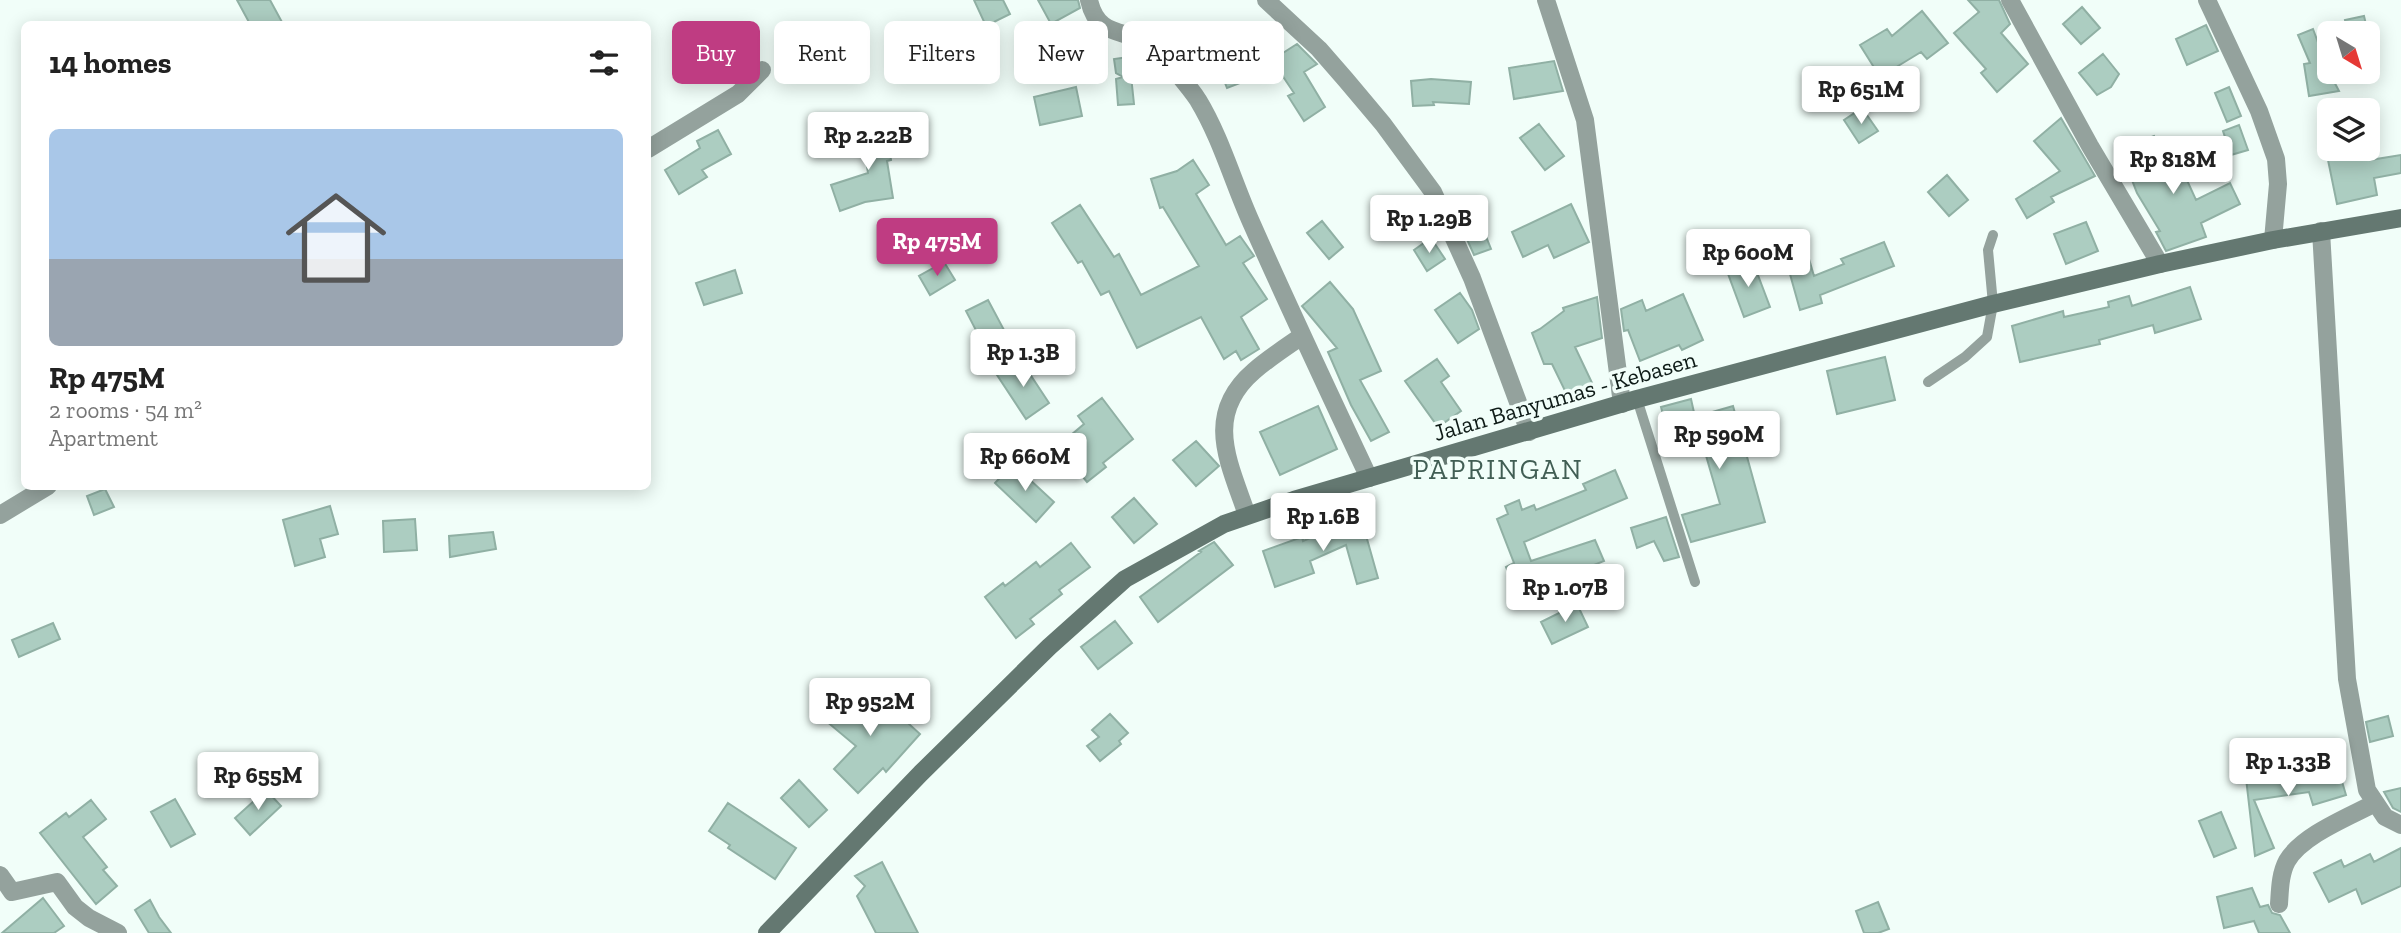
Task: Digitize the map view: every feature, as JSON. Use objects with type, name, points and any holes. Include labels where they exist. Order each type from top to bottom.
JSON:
[{"type":"main road","name":"Jalan Banyumas - Kebasen","points":[[767,933],[921,773],[1049,647],[1125,579],[1224,524],[1369,478],[1630,402],[1993,304],[2273,240],[2401,218]]},
{"type":"street","points":[[1089,0],[1091,11],[1098,22],[1115,32],[1153,46],[1197,99],[1232,172],[1249,218],[1302,336],[1369,478]]},
{"type":"street","points":[[1266,0],[1319,49],[1346,80],[1383,124],[1433,192],[1472,278],[1529,432]]},
{"type":"street","points":[[1546,0],[1585,120],[1630,402]]},
{"type":"street","points":[[2010,0],[2090,146],[2160,264]]},
{"type":"street","points":[[2207,0],[2259,111],[2276,159],[2278,184],[2273,240]]},
{"type":"street","points":[[651,147],[738,94],[762,70]]},
{"type":"street","points":[[2321,231],[2347,679],[2367,790],[2385,817],[2401,825]]},
{"type":"street","points":[[1247,515],[1225,445],[1225,410],[1238,388],[1253,372],[1302,336]]},
{"type":"street","points":[[0,515],[41,490]]},
{"type":"street","points":[[2279,904],[2286,862],[2296,849],[2313,836],[2375,803]]},
{"type":"street","points":[[0,875],[12,892],[57,882],[75,907],[89,918],[118,933]]},
{"type":"lane","points":[[1928,382],[1965,357],[1987,337],[1993,304],[1988,250],[1993,235]]},
{"type":"lane","points":[[1630,402],[1695,582]]},
{"type":"building","points":[[237,0],[270,0],[281,21],[248,21]]},
{"type":"building","points":[[974,0],[1003,0],[1010,14],[996,21],[984,21]]},
{"type":"building","points":[[1038,0],[1078,0],[1080,8],[1056,21],[1049,21]]},
{"type":"building","points":[[1968,0],[1999,0],[2010,24],[2001,33],[2028,64],[1997,92],[1981,73],[1986,69],[1954,33],[1979,12]]},
{"type":"building","points":[[2082,7],[2100,28],[2081,44],[2063,24]]},
{"type":"building","points":[[1922,11],[1948,43],[1927,59],[1921,52],[1880,77],[1860,45],[1887,29],[1892,36]]},
{"type":"building","points":[[2364,16],[2365,21],[2345,21]]},
{"type":"building","points":[[2206,25],[2218,51],[2187,65],[2176,39]]},
{"type":"building","points":[[2313,29],[2317,40],[2317,84],[2335,84],[2339,91],[2309,96],[2304,64],[2310,63],[2298,35]]},
{"type":"building","points":[[1297,44],[1317,64],[1304,72],[1325,107],[1304,121],[1288,96],[1294,93],[1284,78],[1284,52]]},
{"type":"building","points":[[2103,54],[2119,74],[2111,87],[2097,95],[2079,73]]},
{"type":"building","points":[[1122,58],[1122,76],[1116,73],[1114,59]]},
{"type":"building","points":[[1554,61],[1563,91],[1514,99],[1509,68]]},
{"type":"building","points":[[1122,77],[1122,84],[1132,84],[1134,104],[1118,105],[1116,79]]},
{"type":"building","points":[[1431,79],[1471,82],[1469,104],[1433,102],[1434,105],[1413,106],[1411,81]]},
{"type":"building","points":[[1076,87],[1082,116],[1040,125],[1034,97]]},
{"type":"building","points":[[2229,87],[2241,116],[2227,122],[2215,93]]},
{"type":"building","points":[[1862,108],[1878,131],[1859,143],[1844,120]]},
{"type":"building","points":[[2061,118],[2095,176],[2051,197],[2054,202],[2027,218],[2016,199],[2060,171],[2034,141]]},
{"type":"building","points":[[885,123],[893,198],[865,202],[840,211],[831,185],[868,173],[861,127]]},
{"type":"building","points":[[1539,124],[1564,156],[1545,170],[1520,138]]},
{"type":"building","points":[[2239,125],[2248,150],[2231,155],[2223,131]]},
{"type":"building","points":[[718,130],[731,154],[702,170],[707,177],[679,194],[665,170],[700,148],[697,141]]},
{"type":"building","points":[[2154,136],[2169,173],[2181,167],[2196,200],[2230,183],[2240,204],[2201,223],[2206,237],[2166,251],[2156,232],[2160,231],[2137,193],[2120,149]]},
{"type":"building","points":[[2401,155],[2401,173],[2374,178],[2377,195],[2337,204],[2328,161],[2380,161],[2380,158]]},
{"type":"building","points":[[1193,160],[1209,185],[1196,194],[1226,245],[1240,236],[1254,256],[1243,263],[1267,299],[1241,317],[1259,349],[1241,360],[1236,351],[1224,359],[1201,317],[1137,348],[1109,291],[1101,295],[1082,261],[1078,263],[1052,223],[1080,205],[1114,257],[1119,254],[1141,295],[1199,266],[1163,207],[1160,208],[1151,179],[1177,171]]},
{"type":"building","points":[[1947,175],[1968,200],[1949,216],[1928,192]]},
{"type":"building","points":[[1571,204],[1589,242],[1554,258],[1548,245],[1523,257],[1512,232]]},
{"type":"building","points":[[1475,209],[1491,249],[1474,255],[1457,217]]},
{"type":"building","points":[[1322,221],[1343,247],[1329,259],[1307,233]]},
{"type":"building","points":[[2086,222],[2098,251],[2066,264],[2054,234]]},
{"type":"building","points":[[1431,238],[1445,259],[1427,271],[1414,250]]},
{"type":"building","points":[[1804,242],[1814,276],[1844,264],[1841,259],[1884,242],[1894,266],[1820,295],[1822,303],[1800,310],[1783,249]]},
{"type":"building","points":[[944,262],[955,280],[930,295],[919,276]]},
{"type":"building","points":[[1753,262],[1770,307],[1744,317],[1727,271]]},
{"type":"building","points":[[735,270],[742,293],[704,305],[696,283]]},
{"type":"building","points":[[1330,282],[1353,309],[1381,371],[1360,380],[1389,432],[1371,441],[1351,405],[1328,352],[1337,348],[1302,306]]},
{"type":"building","points":[[2190,287],[2201,319],[2155,333],[2153,325],[2099,340],[2100,344],[2020,362],[2012,326],[2063,311],[2064,317],[2109,307],[2108,302],[2129,296],[2132,306]]},
{"type":"building","points":[[1460,293],[1472,310],[1479,329],[1458,343],[1435,310]]},
{"type":"building","points":[[1683,294],[1703,340],[1682,350],[1679,345],[1640,361],[1628,330],[1624,331],[1621,309],[1642,300],[1646,311]]},
{"type":"building","points":[[1597,297],[1602,338],[1575,347],[1594,387],[1569,399],[1552,364],[1544,364],[1532,333],[1564,311],[1563,308]]},
{"type":"building","points":[[988,300],[1004,330],[982,342],[966,311]]},
{"type":"building","points":[[1885,357],[1895,400],[1837,414],[1827,371]]},
{"type":"building","points":[[1020,359],[1049,403],[1026,419],[997,375]]},
{"type":"building","points":[[1437,359],[1449,376],[1441,382],[1461,411],[1438,427],[1405,381]]},
{"type":"building","points":[[1102,398],[1133,439],[1103,463],[1106,467],[1087,482],[1058,446],[1084,424],[1078,416]]},
{"type":"building","points":[[1691,399],[1695,417],[1733,406],[1765,522],[1691,542],[1682,515],[1720,504],[1698,429],[1669,438],[1661,407]]},
{"type":"building","points":[[1318,406],[1337,449],[1280,475],[1260,432]]},
{"type":"building","points":[[1196,441],[1219,466],[1196,486],[1173,460]]},
{"type":"building","points":[[1013,464],[1054,502],[1036,522],[995,483]]},
{"type":"building","points":[[1615,470],[1627,498],[1524,542],[1531,561],[1595,540],[1604,561],[1517,596],[1506,567],[1514,563],[1497,519],[1508,514],[1505,506],[1519,500],[1522,510],[1534,505],[1536,510],[1586,490],[1583,484]]},
{"type":"building","points":[[106,490],[114,507],[94,515],[87,496]]},
{"type":"building","points":[[1134,498],[1157,524],[1134,543],[1112,517]]},
{"type":"building","points":[[330,506],[338,534],[320,539],[325,557],[295,566],[283,520]]},
{"type":"building","points":[[1360,514],[1378,578],[1357,584],[1346,545],[1310,561],[1314,573],[1275,587],[1263,551],[1302,537],[1303,541],[1340,525],[1339,521]]},
{"type":"building","points":[[1666,517],[1679,557],[1664,561],[1654,541],[1637,548],[1631,528]]},
{"type":"building","points":[[415,519],[417,550],[384,552],[383,521]]},
{"type":"building","points":[[493,532],[496,549],[450,557],[449,536]]},
{"type":"building","points":[[1214,542],[1233,565],[1158,622],[1140,597]]},
{"type":"building","points":[[1071,543],[1090,567],[1059,590],[1062,594],[1030,619],[1034,624],[1016,638],[985,597],[1003,583],[1005,586],[1036,562],[1040,567]]},
{"type":"building","points":[[1577,604],[1588,627],[1552,644],[1541,622]]},
{"type":"building","points":[[1115,621],[1132,643],[1098,669],[1081,647]]},
{"type":"building","points":[[53,623],[60,639],[19,657],[12,640]]},
{"type":"building","points":[[874,689],[920,734],[886,772],[883,768],[858,793],[834,769],[856,746],[826,721],[849,694],[861,704]]},
{"type":"building","points":[[1110,714],[1128,733],[1119,741],[1121,744],[1100,761],[1087,746],[1099,737],[1092,730]]},
{"type":"building","points":[[2388,716],[2393,736],[2370,742],[2366,722]]},
{"type":"building","points":[[2338,768],[2346,795],[2313,805],[2309,792],[2254,800],[2274,848],[2255,856],[2246,778],[2283,773],[2285,784]]},
{"type":"building","points":[[799,780],[827,810],[809,827],[781,798]]},
{"type":"building","points":[[2401,788],[2401,812],[2393,808],[2384,792]]},
{"type":"building","points":[[266,790],[281,806],[250,835],[235,818]]},
{"type":"building","points":[[175,799],[195,834],[171,847],[151,812]]},
{"type":"building","points":[[91,800],[106,819],[83,837],[107,867],[103,870],[117,886],[96,904],[40,833],[66,813],[69,817]]},
{"type":"building","points":[[728,803],[796,848],[775,879],[728,848],[730,845],[709,831]]},
{"type":"building","points":[[2221,812],[2236,848],[2214,857],[2199,821]]},
{"type":"building","points":[[2401,848],[2401,886],[2362,904],[2356,889],[2329,902],[2314,873],[2341,860],[2344,867],[2370,854],[2374,862]]},
{"type":"building","points":[[882,862],[918,933],[876,933],[857,896],[865,886],[855,876]]},
{"type":"building","points":[[2252,888],[2260,907],[2268,905],[2272,913],[2280,915],[2290,933],[2259,933],[2254,921],[2224,928],[2217,897]]},
{"type":"building","points":[[43,898],[64,926],[54,933],[2,933]]},
{"type":"building","points":[[150,900],[171,933],[149,933],[135,910]]},
{"type":"building","points":[[1878,902],[1889,929],[1878,933],[1864,933],[1856,911]]},
{"type":"district","name":"PAPRINGAN","points":[[1498,469]]}]
